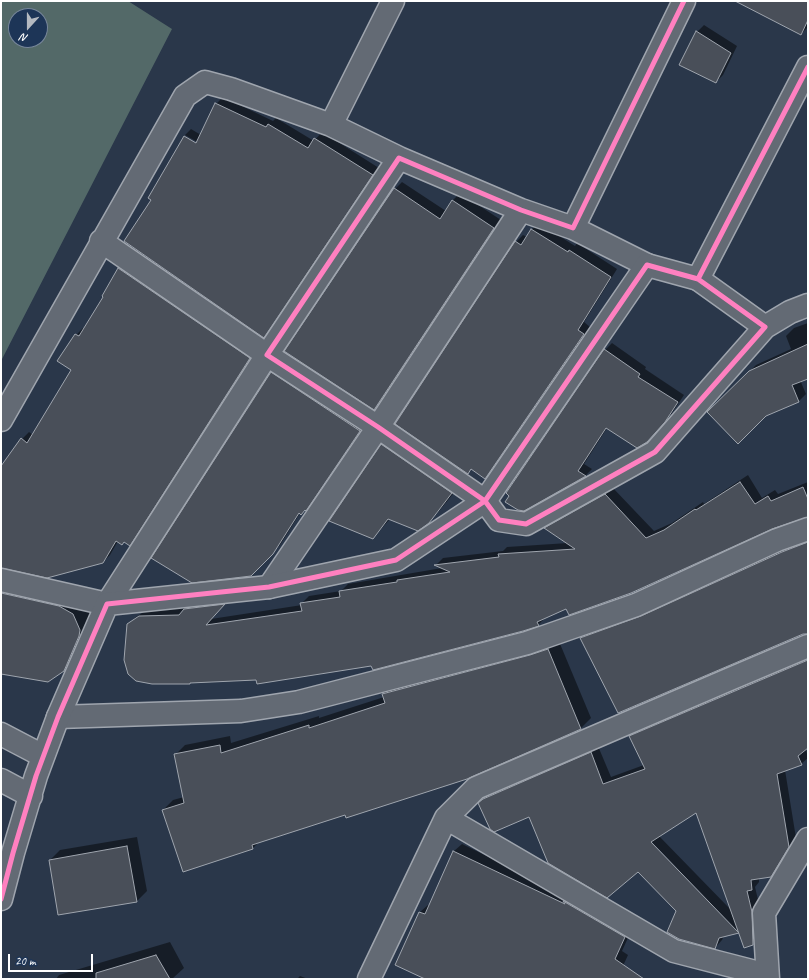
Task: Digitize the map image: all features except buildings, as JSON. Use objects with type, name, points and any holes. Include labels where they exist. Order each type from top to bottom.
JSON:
[{"type":"street","points":[[331,125],[393,1]]},
{"type":"street","points":[[573,228],[684,1]]},
{"type":"street","points":[[698,279],[808,67]]},
{"type":"street","points":[[1,420],[184,96],[205,82],[231,89],[331,125],[399,158],[521,210],[573,228],[647,266],[698,279],[764,327]]},
{"type":"street","points":[[1,899],[13,853],[37,776],[58,717],[107,604],[267,355],[399,158]]},
{"type":"street","points":[[269,587],[378,427],[521,210]]},
{"type":"street","points":[[102,241],[267,355],[378,427],[485,501],[499,520],[526,524],[656,452],[764,327],[790,312],[808,305]]},
{"type":"street","points":[[1,580],[107,604],[269,587],[396,560],[485,501],[647,266]]},
{"type":"street","points":[[58,717],[240,711],[299,702],[527,643],[636,605],[776,540],[808,530]]},
{"type":"street","points":[[369,979],[446,818],[476,788],[808,646]]},
{"type":"street","points":[[1,734],[37,776]]},
{"type":"street","points":[[1,780],[37,776]]},
{"type":"street","points":[[446,818],[674,951],[768,977],[764,912],[808,839]]},
{"type":"green space","points":[[1,1],[128,1],[172,29],[1,361]]},
{"type":"cycle path","points":[[684,1],[573,228],[521,210],[399,158],[267,355],[378,427],[485,501],[499,520],[526,524],[655,452],[765,327],[698,279]]},
{"type":"cycle path","points":[[1,899],[36,776],[58,717],[107,604],[269,587],[396,560],[485,501],[647,265],[698,279],[808,67]]}]
